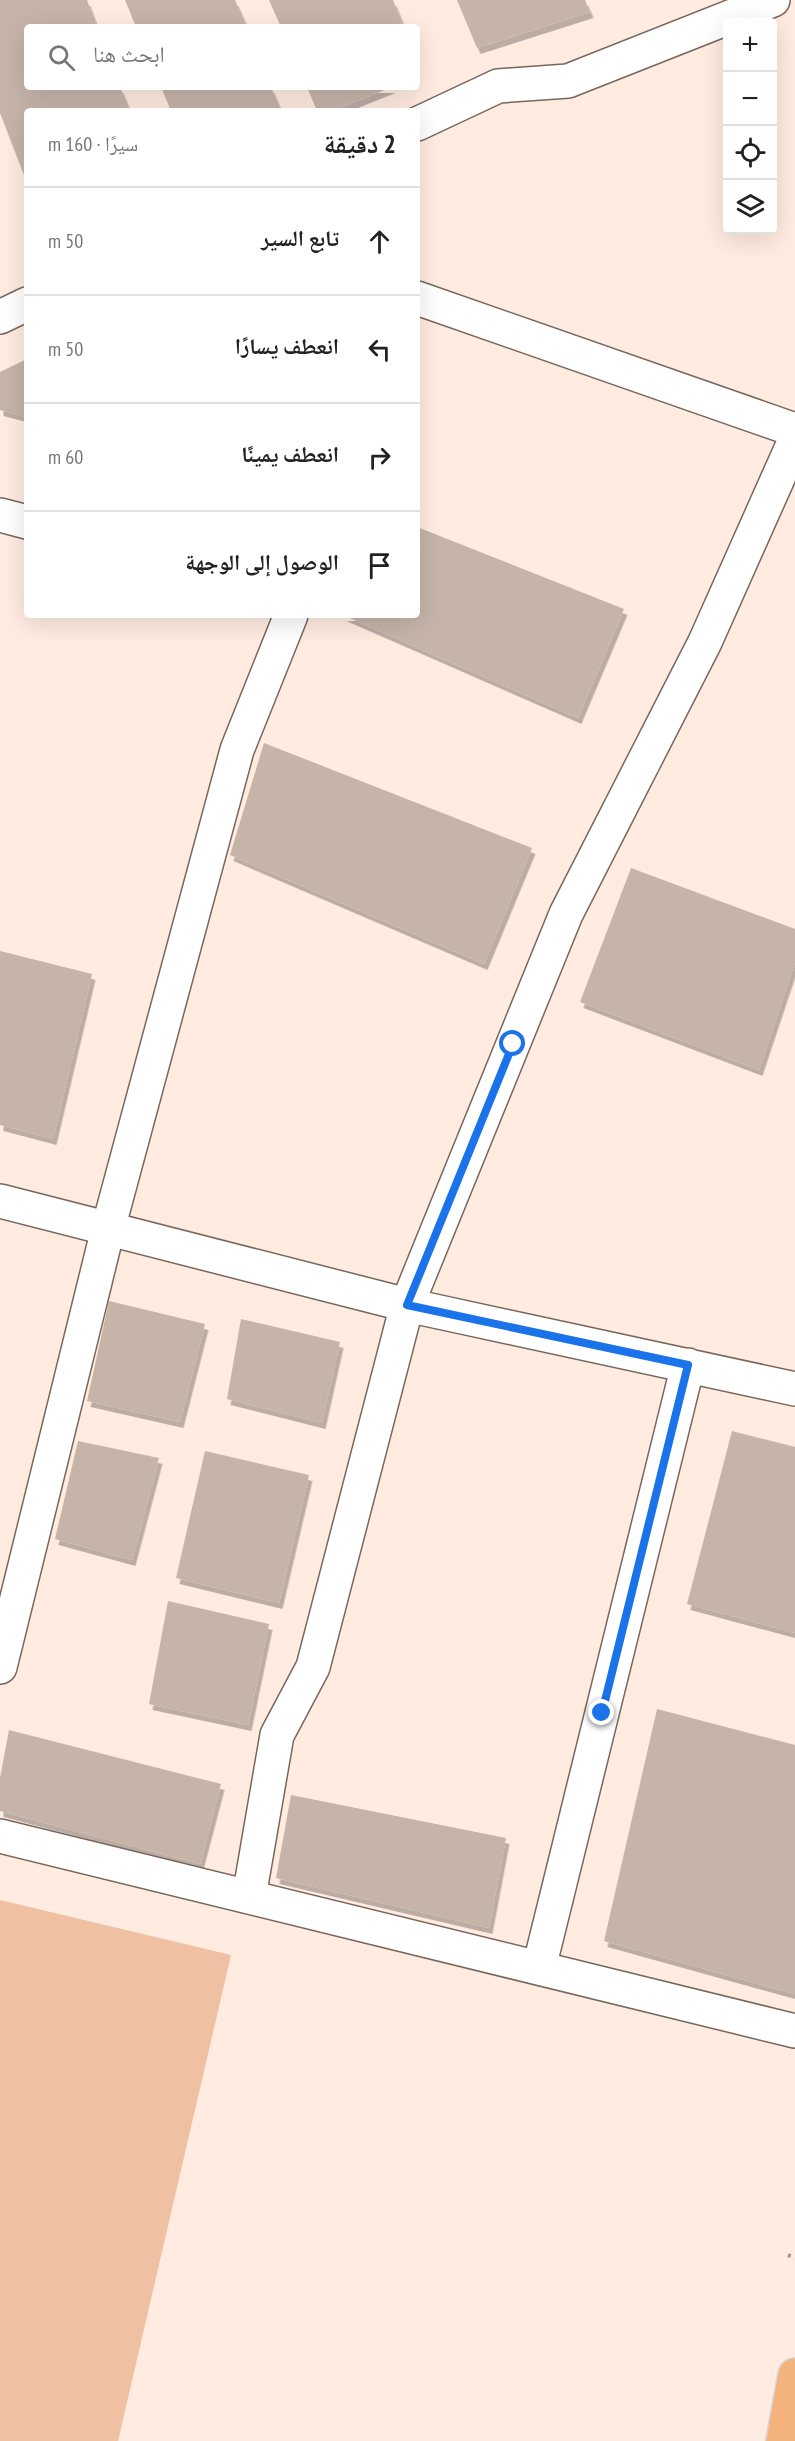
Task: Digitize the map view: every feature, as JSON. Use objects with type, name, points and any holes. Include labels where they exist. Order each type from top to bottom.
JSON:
[{"type":"main road","points":[[783,2441],[795,2375]]},
{"type":"street","points":[[420,123],[498,86],[568,81],[773,0]]},
{"type":"street","points":[[420,301],[795,430]]},
{"type":"street","points":[[0,317],[24,305]]},
{"type":"street","points":[[249,1897],[277,1735],[313,1667],[407,1305],[566,914],[705,642],[795,440]]},
{"type":"street","points":[[0,515],[24,521]]},
{"type":"street","points":[[0,1667],[108,1229],[237,750],[290,618]]},
{"type":"street","points":[[0,1202],[407,1305],[795,1389]]},
{"type":"street","points":[[539,1968],[688,1365]]},
{"type":"street","points":[[0,1836],[795,2031]]},
{"type":"path","points":[[788,2255],[795,2258]]},
{"type":"shaded area","points":[[0,1900],[231,1955],[118,2441],[0,2441]]},
{"type":"building","points":[[0,0],[87,0],[96,24],[24,24],[24,90],[121,90],[129,108],[24,108],[24,175],[0,113]]},
{"type":"building","points":[[125,0],[235,0],[246,24],[135,24]]},
{"type":"building","points":[[269,0],[393,0],[403,24],[280,24]]},
{"type":"building","points":[[457,0],[585,0],[590,12],[477,48]]},
{"type":"building","points":[[162,90],[272,90],[280,108],[170,108]]},
{"type":"building","points":[[308,90],[384,90],[340,108],[316,108]]},
{"type":"building","points":[[24,360],[24,416],[0,410],[0,372]]},
{"type":"building","points":[[420,528],[624,609],[578,718],[350,618],[420,618]]},
{"type":"building","points":[[264,743],[532,848],[484,964],[230,855]]},
{"type":"building","points":[[631,868],[795,929],[795,962],[759,1070],[580,1002]]},
{"type":"building","points":[[0,951],[92,974],[53,1139],[0,1125]]},
{"type":"building","points":[[109,1301],[205,1324],[180,1422],[87,1401]]},
{"type":"building","points":[[241,1319],[340,1342],[322,1423],[227,1399]]},
{"type":"building","points":[[732,1431],[795,1447],[795,1633],[687,1604]]},
{"type":"building","points":[[78,1441],[159,1458],[132,1560],[55,1539]]},
{"type":"building","points":[[205,1451],[309,1475],[279,1603],[176,1578]]},
{"type":"building","points":[[168,1601],[269,1624],[248,1725],[149,1704]]},
{"type":"building","points":[[657,1709],[795,1745],[795,1994],[604,1941]]},
{"type":"building","points":[[9,1730],[221,1784],[200,1864],[0,1811],[0,1778]]},
{"type":"building","points":[[291,1795],[506,1838],[489,1928],[276,1878]]},
{"type":"route","points":[[513,1044],[407,1305],[688,1365],[602,1713]]}]
